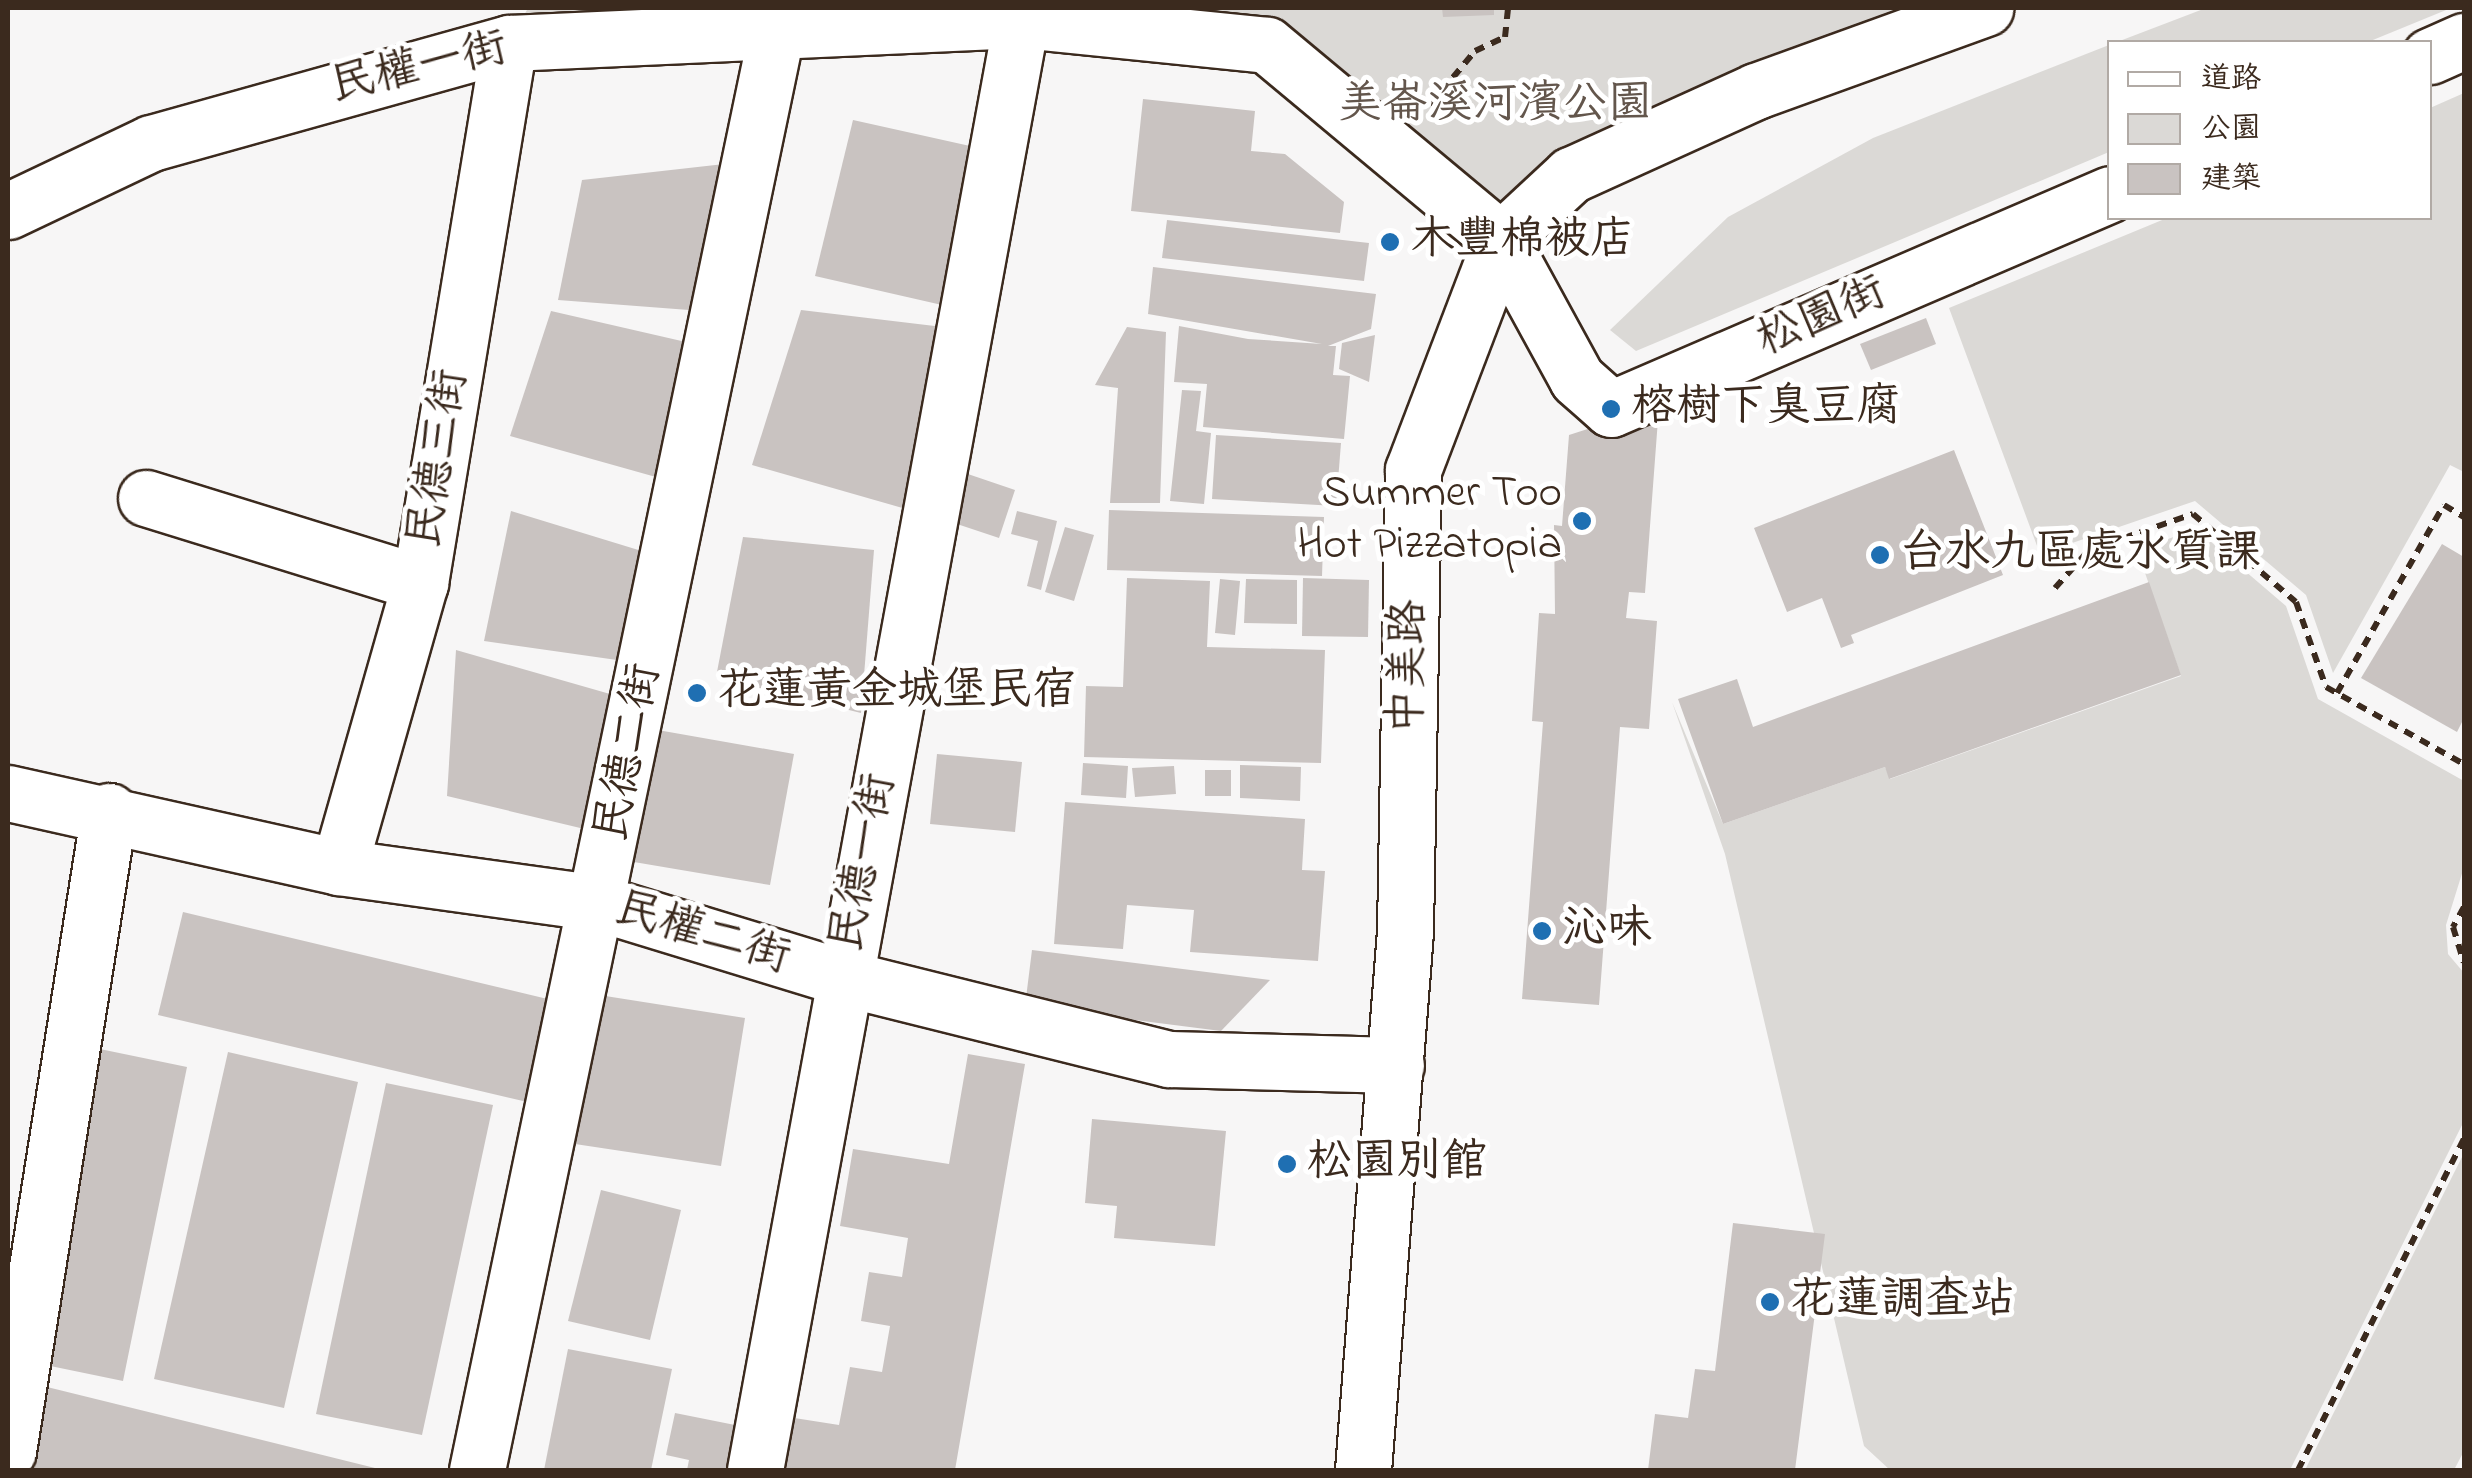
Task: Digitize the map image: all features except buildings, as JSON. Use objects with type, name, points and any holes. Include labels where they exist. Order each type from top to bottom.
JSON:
[{"type":"street","name":"中美路","points":[[1363,1470],[1396,1065],[1413,470],[1501,240],[1571,174],[1756,91],[1985,8]]},
{"type":"street","name":"民權一街","points":[[8,211],[152,143],[508,43],[1022,20],[1267,45],[1501,240]]},
{"type":"street","name":"民德一街","points":[[755,1470],[1022,20]]},
{"type":"street","name":"民德二街","points":[[477,1470],[599,903],[776,34]]},
{"type":"street","points":[[2432,55],[2464,41]]},
{"type":"street","name":"民德三街","points":[[339,867],[420,583],[508,43]]},
{"type":"street","name":"松園街","points":[[1501,240],[1577,379],[1612,409],[2107,195]]},
{"type":"street","points":[[146,498],[420,583]]},
{"type":"street","name":"民權二街","points":[[8,793],[109,810],[339,867],[599,903],[844,978],[1169,1059],[1396,1065]]},
{"type":"street","points":[[8,1451],[109,810]]},
{"type":"path","points":[[1393,150],[1475,51],[1505,37],[1508,8]]},
{"type":"path","points":[[2337,694],[2444,505],[2464,516]]},
{"type":"path","points":[[2055,588],[2089,550],[2192,514],[2296,602],[2326,687],[2464,764]]},
{"type":"path","points":[[2464,907],[2454,927],[2464,962]]},
{"type":"path","points":[[2298,1470],[2464,1138]]},
{"type":"green space","name":"美崙溪河濱公園","points":[[528,8],[1985,8],[1756,91],[1501,240],[1267,45],[509,43]]},
{"type":"green space","points":[[2206,8],[2451,8],[2373,40],[2122,40]]},
{"type":"green space","points":[[2107,46],[2107,153],[1636,351],[1610,330],[1728,217],[1873,138]]},
{"type":"green space","points":[[2464,93],[2464,472],[2450,465],[2333,673],[2306,595],[2195,501],[2040,554],[1949,308],[2162,220],[2432,220],[2432,107]]},
{"type":"green space","points":[[2196,529],[2286,606],[2318,699],[2464,781],[2464,867],[2446,925],[2448,954],[2464,973],[2464,1121],[2290,1470],[1890,1470],[1864,1446],[1725,854],[1672,702],[1723,824],[1885,767],[1890,779],[2181,676],[2137,550]]},
{"type":"green space","points":[[2464,1153],[2464,1451],[2454,1470],[2305,1470]]},
{"type":"place","name":"木豐棉被店","points":[[1390,242]]},
{"type":"place","name":"榕樹下臭豆腐","points":[[1611,409]]},
{"type":"place","name":"Summer Too Hot Pizzatopia","points":[[1582,521]]},
{"type":"place","name":"台水九區處水質課","points":[[1880,555]]},
{"type":"place","name":"花蓮黃金城堡民宿","points":[[697,693]]},
{"type":"place","name":"沁味","points":[[1542,931]]},
{"type":"place","name":"松園別館","points":[[1287,1164]]},
{"type":"place","name":"花蓮調查站","points":[[1770,1302]]}]
